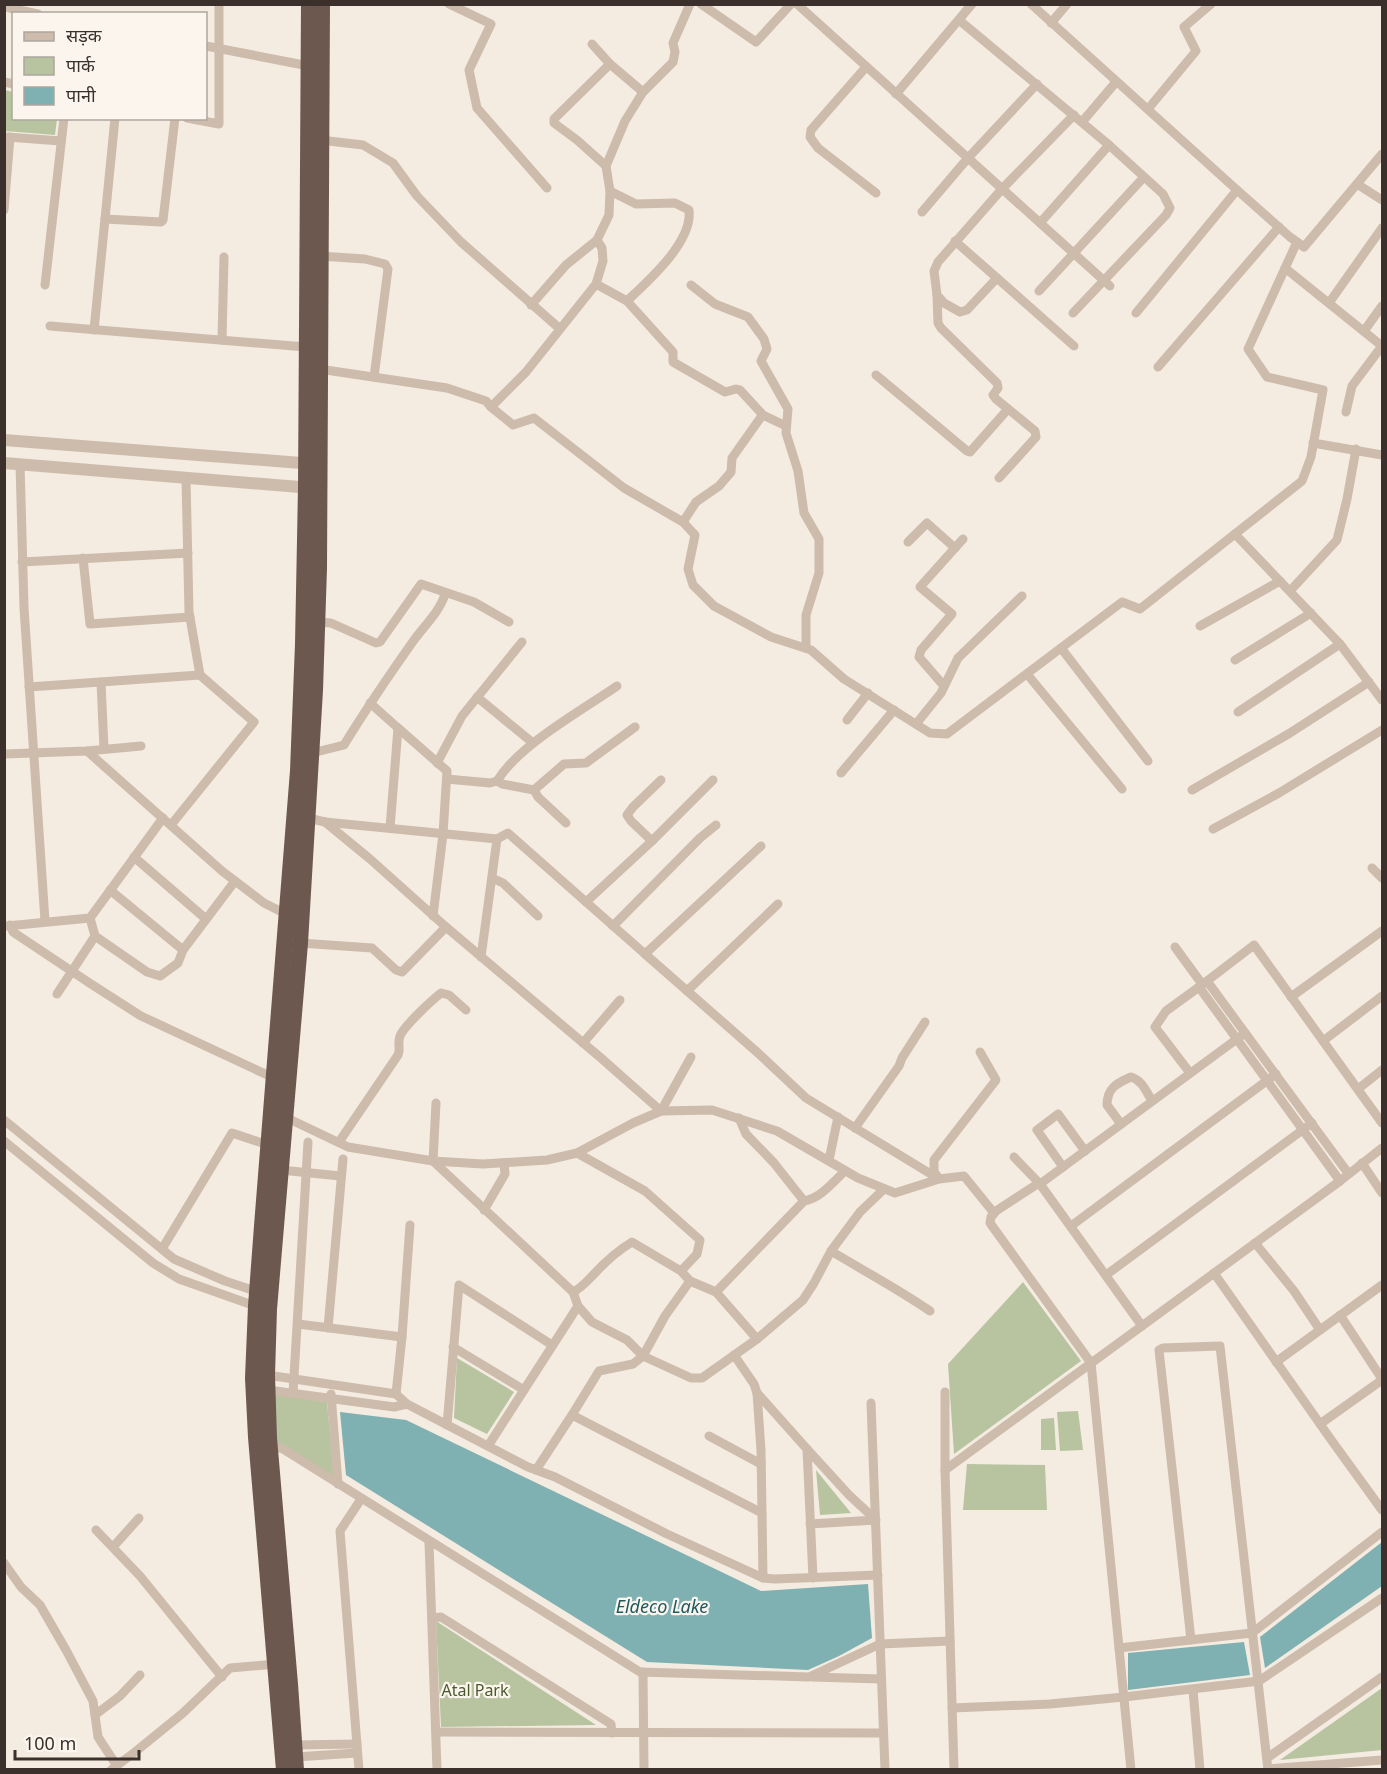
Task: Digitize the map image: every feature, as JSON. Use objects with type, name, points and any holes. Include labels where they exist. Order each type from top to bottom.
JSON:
[{"type":"highway","points":[[295,1757],[270,1444],[263,1301],[268,1145],[274,1078],[308,818],[317,622],[313,464],[306,347],[309,4]]},
{"type":"highway","points":[[313,464],[320,369],[321,4]]},
{"type":"highway","points":[[284,1770],[256,1437],[254,1378],[280,1170],[300,943],[294,917],[298,771],[303,632],[313,488]]},
{"type":"street","points":[[198,120],[219,124],[219,4]]},
{"type":"street","points":[[449,4],[491,24],[469,70],[477,108],[547,189]]},
{"type":"street","points":[[531,305],[566,265],[597,240],[609,214],[610,191],[606,166],[625,121],[643,92],[673,62],[675,52],[673,43],[690,4]]},
{"type":"street","points":[[701,4],[756,42],[791,4]]},
{"type":"street","points":[[797,4],[1107,283]]},
{"type":"street","points":[[896,94],[972,4]]},
{"type":"street","points":[[1031,4],[1237,190],[1304,247],[1383,154]]},
{"type":"street","points":[[1051,23],[1067,4]]},
{"type":"street","points":[[1148,109],[1196,51],[1184,27],[1211,4]]},
{"type":"street","points":[[8,9],[26,12]]},
{"type":"street","points":[[958,20],[1109,145],[1162,194],[1170,208],[1107,283],[1073,313]]},
{"type":"street","points":[[592,44],[610,64],[643,92]]},
{"type":"street","points":[[207,46],[309,66]]},
{"type":"street","points":[[606,166],[554,123],[554,119],[610,64]]},
{"type":"street","points":[[866,67],[811,130],[810,137],[818,148],[876,193]]},
{"type":"street","points":[[999,478],[1036,437],[1036,434],[993,395],[998,388],[997,383],[938,323],[934,271],[938,262],[955,241],[1002,189],[1116,82]]},
{"type":"street","points":[[922,212],[968,158],[1037,84]]},
{"type":"street","points":[[45,285],[64,120]]},
{"type":"street","points":[[94,330],[115,120]]},
{"type":"street","points":[[105,219],[152,222],[163,220],[175,120]]},
{"type":"street","points":[[4,210],[7,137],[61,141]]},
{"type":"street","points":[[320,140],[363,145],[393,163],[417,196],[461,242],[559,328]]},
{"type":"street","points":[[1040,223],[1109,145]]},
{"type":"street","points":[[1039,291],[1144,177]]},
{"type":"street","points":[[1357,184],[1383,200]]},
{"type":"street","points":[[1136,313],[1237,190]]},
{"type":"street","points":[[610,191],[636,204],[675,203],[689,210],[690,214],[683,238],[664,265],[627,301]]},
{"type":"street","points":[[1158,367],[1279,227]]},
{"type":"street","points":[[1329,303],[1383,228]]},
{"type":"street","points":[[490,407],[526,372],[596,284],[603,261],[602,248],[597,240]]},
{"type":"street","points":[[955,241],[1074,346]]},
{"type":"street","points":[[320,369],[447,388],[486,401],[490,407],[513,425],[534,418],[624,488],[683,522],[695,535],[688,570],[693,585],[714,606],[771,637],[811,650],[844,679],[930,733],[946,734],[1122,602],[1140,609],[1302,481],[1313,443],[1323,390],[1267,377],[1248,349],[1297,242]]},
{"type":"street","points":[[320,256],[365,259],[385,264],[388,269],[374,377]]},
{"type":"street","points":[[222,340],[224,257]]},
{"type":"street","points":[[1285,268],[1382,346],[1352,386],[1346,412]]},
{"type":"street","points":[[937,295],[944,303],[960,312],[967,310],[997,278]]},
{"type":"street","points":[[596,284],[627,301],[673,352],[673,362],[725,392],[740,390],[763,415],[786,426]]},
{"type":"street","points":[[691,285],[715,304],[748,317],[765,339],[767,349],[761,361],[788,409],[786,433],[798,471],[804,513],[819,539],[819,573],[806,615],[807,648]]},
{"type":"street","points":[[1364,331],[1383,306]]},
{"type":"street","points":[[50,326],[306,347]]},
{"type":"street","points":[[876,375],[970,452],[1008,409]]},
{"type":"street","points":[[683,522],[696,502],[719,486],[730,472],[732,458],[761,417]]},
{"type":"street","points":[[4,440],[313,464]]},
{"type":"street","points":[[1313,443],[1383,455]]},
{"type":"street","points":[[1290,591],[1337,540],[1356,449]]},
{"type":"street","points":[[4,463],[313,488]]},
{"type":"street","points":[[20,464],[22,562],[45,921]]},
{"type":"street","points":[[90,918],[134,857],[254,722],[200,675],[190,617],[186,478]]},
{"type":"street","points":[[908,542],[927,523],[955,548]]},
{"type":"street","points":[[1235,534],[1340,644],[1383,700]]},
{"type":"street","points":[[944,686],[919,657],[921,650],[952,614],[920,587],[963,539]]},
{"type":"street","points":[[22,562],[188,553]]},
{"type":"street","points":[[83,558],[90,624],[190,617]]},
{"type":"street","points":[[1200,626],[1280,581]]},
{"type":"street","points":[[317,622],[332,624],[376,643],[380,642],[421,584],[474,602],[509,622]]},
{"type":"street","points":[[312,753],[344,745],[370,703],[428,620],[441,606],[445,594]]},
{"type":"street","points":[[916,724],[941,693],[958,658],[1022,596]]},
{"type":"street","points":[[1234,660],[1311,613]]},
{"type":"street","points":[[437,763],[462,716],[522,642]]},
{"type":"street","points":[[1238,712],[1340,644]]},
{"type":"street","points":[[1061,648],[1148,761]]},
{"type":"street","points":[[1028,674],[1122,789]]},
{"type":"street","points":[[29,687],[200,675]]},
{"type":"street","points":[[101,682],[104,749]]},
{"type":"street","points":[[1192,790],[1290,733],[1369,682]]},
{"type":"street","points":[[447,779],[490,783],[497,781],[502,773],[533,743],[617,686]]},
{"type":"street","points":[[847,720],[867,693]]},
{"type":"street","points":[[477,697],[533,743]]},
{"type":"street","points":[[370,703],[447,771],[443,834],[433,916]]},
{"type":"street","points":[[841,773],[894,710]]},
{"type":"street","points":[[534,790],[564,764],[586,763],[635,726]]},
{"type":"street","points":[[390,828],[398,728]]},
{"type":"street","points":[[1213,829],[1279,793],[1383,730]]},
{"type":"street","points":[[4,754],[87,751],[141,746]]},
{"type":"street","points":[[87,751],[222,871],[264,903],[294,917]]},
{"type":"street","points":[[652,841],[627,815],[660,780]]},
{"type":"street","points":[[586,902],[713,780]]},
{"type":"street","points":[[497,781],[534,790],[538,797],[566,823]]},
{"type":"street","points":[[308,818],[326,822],[497,839],[508,833],[806,1098],[939,1179]]},
{"type":"street","points":[[326,822],[661,1111]]},
{"type":"street","points":[[613,926],[700,838],[716,825]]},
{"type":"street","points":[[481,957],[497,839]]},
{"type":"street","points":[[645,954],[761,846]]},
{"type":"street","points":[[134,857],[206,919]]},
{"type":"street","points":[[1372,868],[1383,878]]},
{"type":"street","points":[[492,878],[503,883],[538,916]]},
{"type":"street","points":[[90,918],[95,936],[147,972],[160,976],[178,963],[183,950],[235,881]]},
{"type":"street","points":[[110,890],[183,950]]},
{"type":"street","points":[[687,991],[778,904]]},
{"type":"street","points":[[8,926],[90,918]]},
{"type":"street","points":[[8,926],[13,932],[72,972],[141,1016],[274,1078]]},
{"type":"street","points":[[300,943],[372,948],[396,970],[402,972],[446,927]]},
{"type":"street","points":[[1291,997],[1383,931]]},
{"type":"street","points":[[57,994],[95,936]]},
{"type":"street","points":[[1190,1073],[1155,1027],[1166,1011],[1254,945],[1383,1123]]},
{"type":"street","points":[[1175,947],[1241,1035],[1276,1074],[1348,1173]]},
{"type":"street","points":[[339,1142],[398,1055],[400,1051],[398,1040],[403,1030],[441,993],[449,995],[466,1010]]},
{"type":"street","points":[[1323,1041],[1383,996]]},
{"type":"street","points":[[583,1043],[620,1000]]},
{"type":"street","points":[[855,1128],[899,1066],[925,1022]]},
{"type":"street","points":[[1131,1770],[1091,1363],[990,1223],[994,1213],[1063,1167],[1241,1035]]},
{"type":"street","points":[[1241,1035],[1267,1080],[1340,1181]]},
{"type":"street","points":[[939,1179],[934,1172],[934,1160],[996,1080],[980,1052]]},
{"type":"street","points":[[661,1111],[691,1057]]},
{"type":"street","points":[[1358,1089],[1383,1070]]},
{"type":"street","points":[[1071,1226],[1276,1074]]},
{"type":"street","points":[[1121,1124],[1107,1105],[1108,1091],[1114,1086],[1131,1077],[1134,1078],[1139,1081],[1152,1101]]},
{"type":"street","points":[[436,1104],[433,1161],[573,1292],[578,1306],[592,1322],[627,1340],[643,1356],[691,1378],[702,1378],[758,1339],[803,1300],[831,1251],[860,1212],[884,1189]]},
{"type":"street","points":[[285,1117],[348,1147],[433,1161],[483,1164],[547,1160],[577,1153],[661,1111],[712,1110],[777,1131],[858,1178],[895,1193],[939,1179],[964,1176],[994,1213]]},
{"type":"street","points":[[1063,1167],[1037,1130],[1058,1114],[1085,1151]]},
{"type":"street","points":[[829,1160],[838,1117]]},
{"type":"street","points":[[739,1118],[746,1134],[774,1162],[804,1201]]},
{"type":"street","points":[[4,1120],[174,1259],[225,1281],[263,1301]]},
{"type":"street","points":[[1106,1275],[1312,1123]]},
{"type":"street","points":[[162,1249],[232,1133],[268,1145]]},
{"type":"street","points":[[4,1141],[153,1263],[179,1279],[263,1301]]},
{"type":"street","points":[[293,1394],[308,1142]]},
{"type":"street","points":[[945,1470],[1383,1148]]},
{"type":"street","points":[[577,1153],[645,1191],[700,1240],[697,1254],[681,1271]]},
{"type":"street","points":[[1014,1157],[1039,1184],[1071,1226],[1142,1326]]},
{"type":"street","points":[[328,1328],[343,1159]]},
{"type":"street","points":[[484,1210],[505,1174],[504,1163]]},
{"type":"street","points":[[1362,1163],[1383,1193]]},
{"type":"street","points":[[280,1170],[341,1176]]},
{"type":"street","points":[[716,1292],[804,1201],[812,1200],[819,1195],[845,1170]]},
{"type":"street","points":[[396,1395],[410,1225]]},
{"type":"street","points":[[573,1292],[579,1290],[597,1271],[633,1242],[681,1271],[690,1281],[716,1292],[758,1339]]},
{"type":"street","points":[[1256,1243],[1294,1291],[1320,1330]]},
{"type":"street","points":[[831,1251],[895,1287],[930,1311]]},
{"type":"street","points":[[1214,1273],[1383,1510]]},
{"type":"street","points":[[536,1470],[599,1371],[633,1364],[643,1356],[665,1316],[690,1281]]},
{"type":"street","points":[[447,1425],[459,1285],[552,1345]]},
{"type":"street","points":[[1276,1362],[1383,1285]]},
{"type":"street","points":[[488,1446],[578,1306]]},
{"type":"street","points":[[1320,1424],[1383,1379],[1340,1315]]},
{"type":"street","points":[[298,1324],[402,1337]]},
{"type":"street","points":[[1191,1640],[1159,1350],[1220,1346],[1268,1769],[1383,1760]]},
{"type":"street","points":[[453,1347],[524,1390]]},
{"type":"street","points":[[734,1355],[754,1384],[757,1393],[763,1578]]},
{"type":"street","points":[[268,1383],[294,1379],[396,1395],[407,1404],[536,1470],[555,1476],[667,1534],[763,1578],[878,1575]]},
{"type":"street","points":[[268,1383],[293,1394],[394,1407],[407,1404]]},
{"type":"street","points":[[331,1385],[338,1484]]},
{"type":"street","points":[[945,1392],[945,1470],[954,1770]]},
{"type":"street","points":[[757,1393],[849,1495],[876,1520]]},
{"type":"street","points":[[871,1404],[885,1770]]},
{"type":"street","points":[[572,1415],[762,1513]]},
{"type":"street","points":[[709,1436],[761,1464]]},
{"type":"street","points":[[270,1444],[283,1449],[640,1672],[881,1679]]},
{"type":"street","points":[[807,1449],[813,1578]]},
{"type":"street","points":[[358,1770],[340,1531],[361,1499]]},
{"type":"street","points":[[113,1547],[138,1518]]},
{"type":"street","points":[[810,1524],[876,1520]]},
{"type":"street","points":[[96,1530],[140,1576],[222,1677]]},
{"type":"street","points":[[1119,1648],[1252,1633],[1383,1532]]},
{"type":"street","points":[[429,1542],[437,1770]]},
{"type":"street","points":[[4,1563],[21,1587],[40,1605],[66,1650],[93,1701],[98,1737],[114,1768],[183,1713],[230,1668],[276,1664]]},
{"type":"street","points":[[952,1708],[1050,1704],[1259,1682],[1383,1598]]},
{"type":"street","points":[[432,1618],[441,1617],[611,1724],[612,1733]]},
{"type":"street","points":[[809,1677],[880,1644],[950,1641]]},
{"type":"street","points":[[643,1672],[644,1770]]},
{"type":"street","points":[[95,1715],[120,1696],[140,1675]]},
{"type":"street","points":[[1267,1758],[1383,1677]]},
{"type":"street","points":[[1193,1690],[1200,1770]]},
{"type":"street","points":[[436,1732],[883,1733]]},
{"type":"street","points":[[295,1757],[357,1749]]},
{"type":"green space","points":[[5,90],[12,92],[12,120],[57,120],[55,135],[5,131]]},
{"type":"green space","points":[[1023,1282],[1081,1361],[954,1454],[948,1364]]},
{"type":"green space","points":[[457,1358],[514,1392],[487,1434],[454,1418]]},
{"type":"green space","points":[[271,1394],[327,1402],[334,1477],[273,1442]]},
{"type":"green space","points":[[1078,1411],[1083,1450],[1060,1451],[1057,1412]]},
{"type":"green space","points":[[1054,1418],[1056,1450],[1041,1450],[1041,1419]]},
{"type":"green space","points":[[967,1464],[1045,1465],[1047,1510],[963,1510]]},
{"type":"green space","points":[[816,1470],[851,1513],[820,1515]]},
{"type":"green space","name":"Atal Park","points":[[436,1621],[596,1725],[441,1727]]},
{"type":"green space","points":[[1382,1688],[1382,1750],[1280,1760]]},
{"type":"water","name":"Eldeco Lake","points":[[340,1412],[406,1420],[761,1591],[868,1584],[872,1638],[808,1670],[647,1662],[346,1475]]},
{"type":"water","points":[[1382,1542],[1382,1586],[1265,1668],[1260,1637]]},
{"type":"water","points":[[1244,1642],[1250,1675],[1128,1690],[1128,1653]]}]
